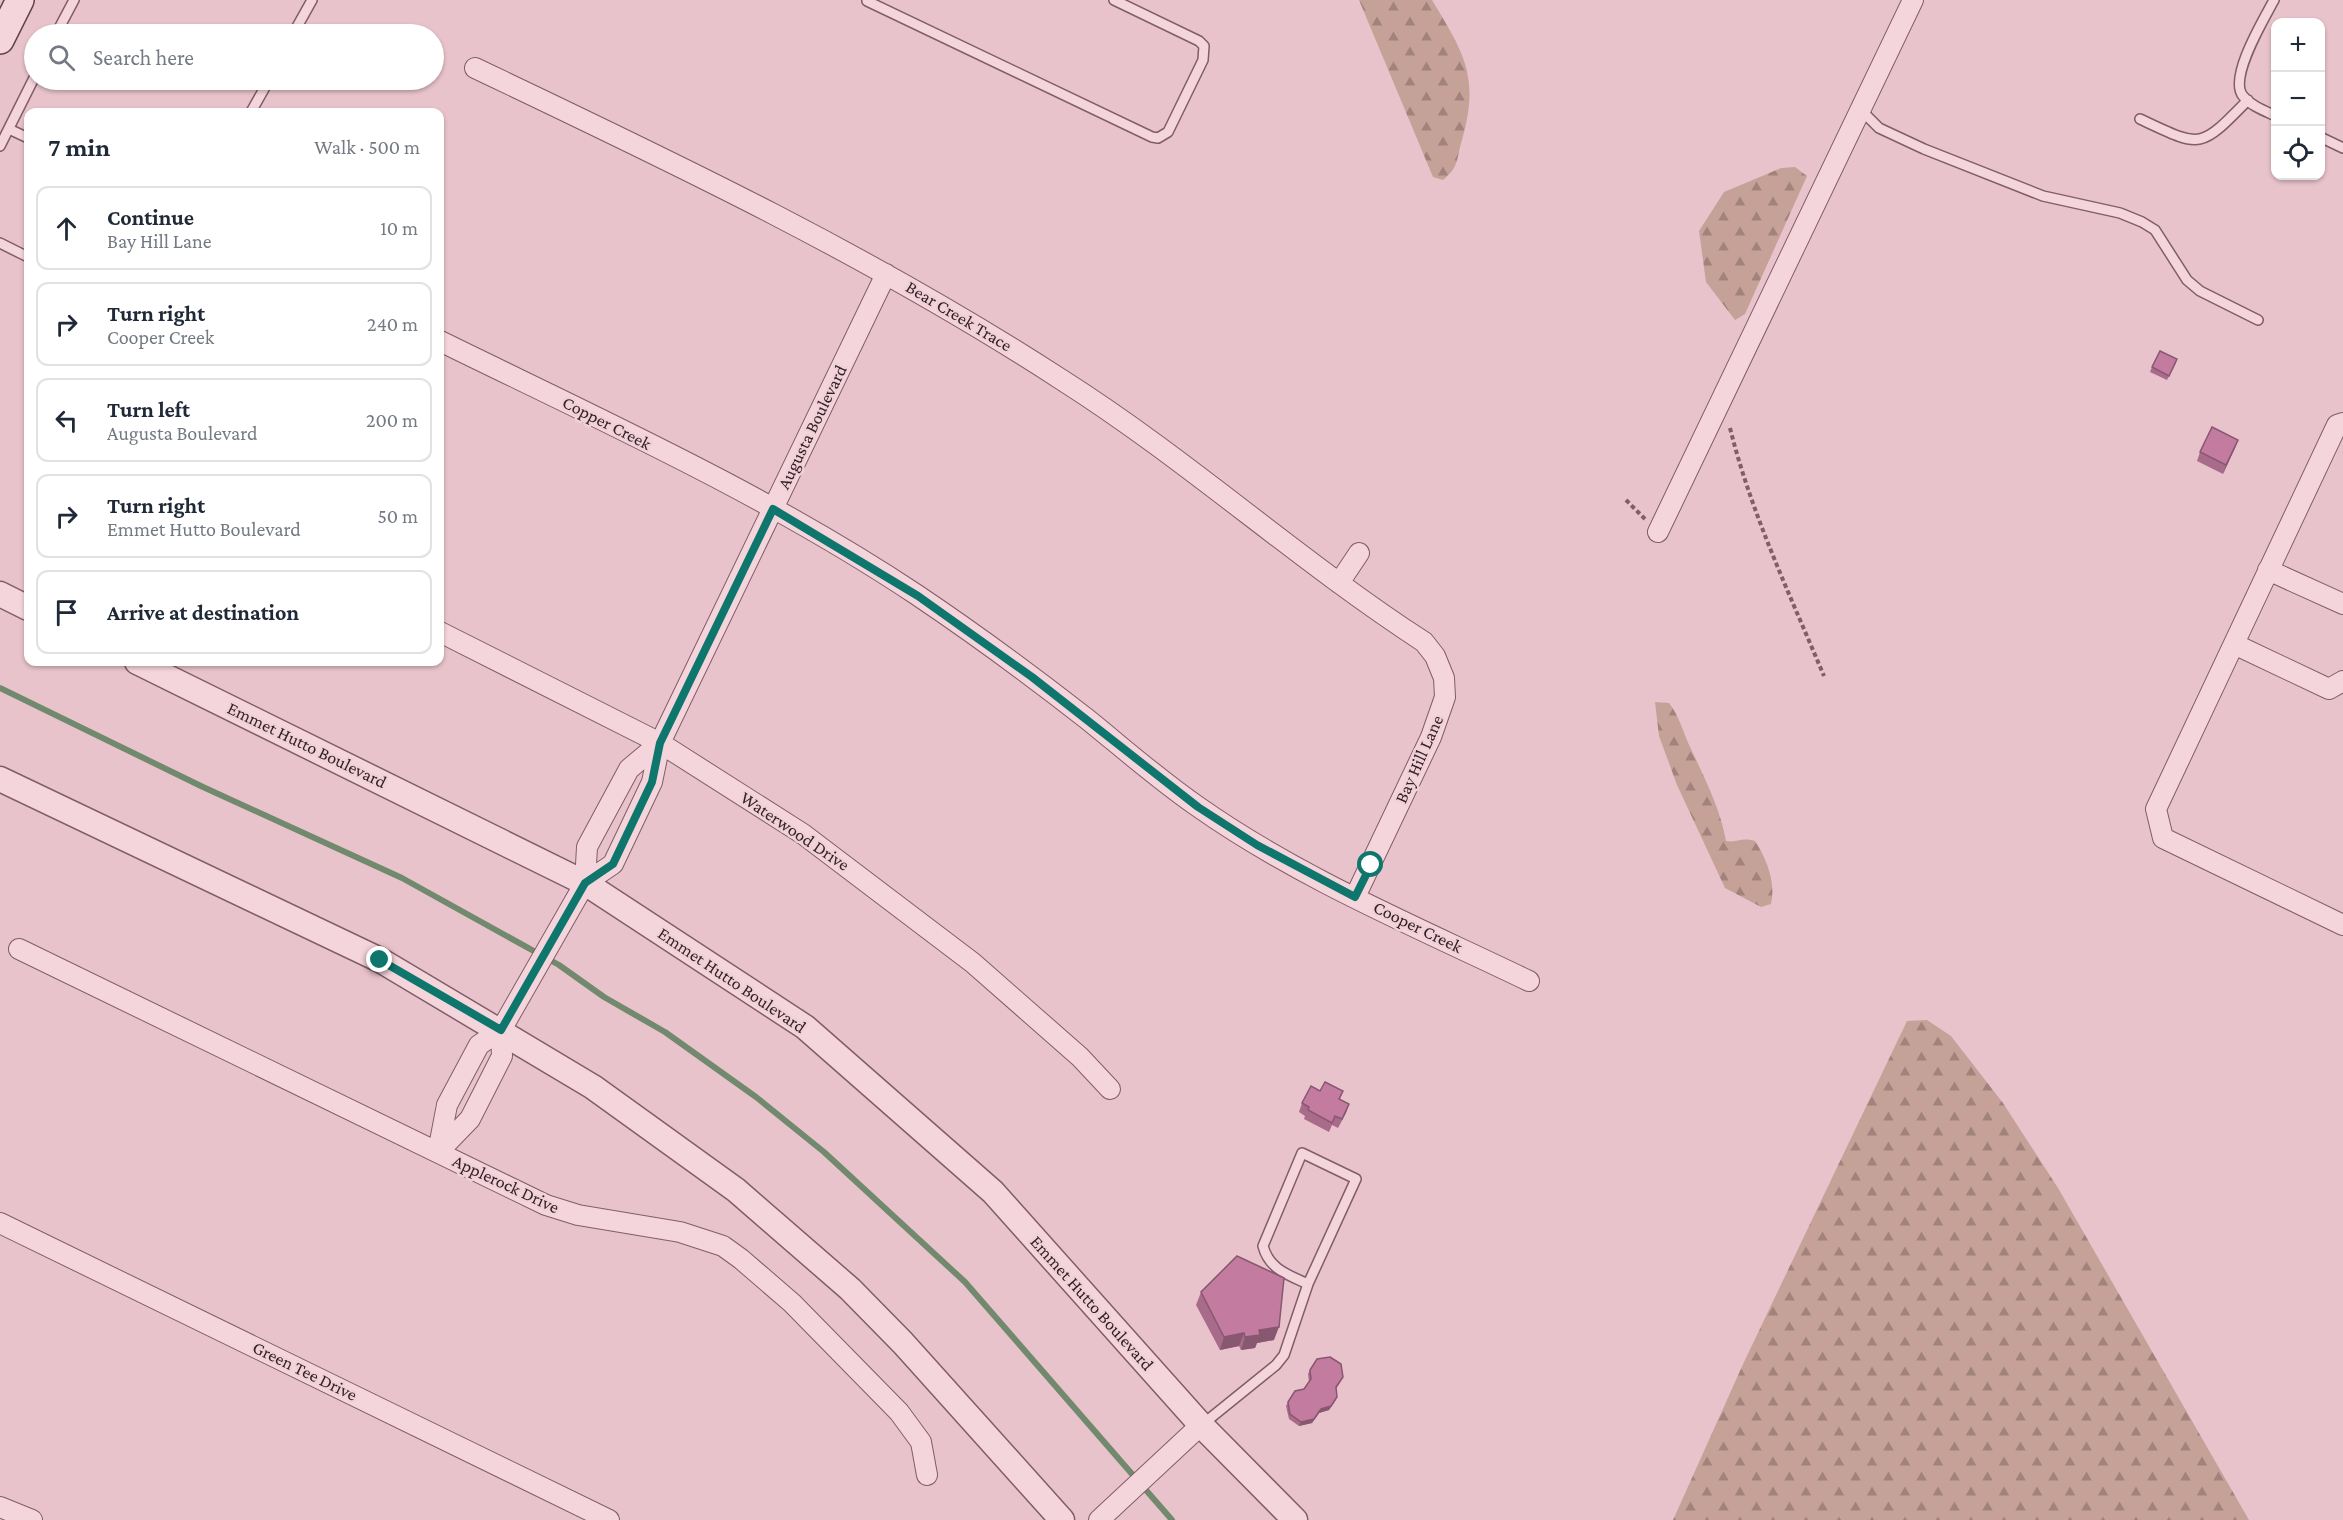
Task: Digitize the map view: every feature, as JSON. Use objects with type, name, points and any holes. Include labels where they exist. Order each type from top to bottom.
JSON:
[{"type":"main road","points":[[0,40],[20,0]]},
{"type":"street","points":[[1658,532],[1723,401],[1859,108],[1913,0]]},
{"type":"street","name":"Bear Creek Trace","points":[[475,68],[728,191],[886,274],[983,330],[1065,381],[1183,464],[1403,629]]},
{"type":"street","name":"Augusta Boulevard","points":[[585,883],[613,864],[652,782],[660,743],[886,274]]},
{"type":"street","name":"Copper Creek","points":[[444,343],[590,414],[773,509]]},
{"type":"street","points":[[2343,423],[2337,425],[2156,809],[2163,838],[2343,925]]},
{"type":"street","name":"Cooper Creek","points":[[773,509],[918,596],[1032,677],[1198,807],[1257,845],[1355,897],[1529,981]]},
{"type":"street","points":[[1339,583],[1359,553]]},
{"type":"street","points":[[2268,570],[2343,604]]},
{"type":"street","points":[[0,594],[24,606]]},
{"type":"street","name":"Bay Hill Lane","points":[[1355,897],[1431,737],[1445,697],[1444,678],[1435,656],[1424,642],[1403,629]]},
{"type":"street","name":"Waterwood Drive","points":[[444,634],[660,743],[803,834],[903,908],[1025,1008],[1080,1057],[1110,1089]]},
{"type":"street","points":[[2234,644],[2329,689],[2343,681]]},
{"type":"street","name":"Emmet Hutto Boulevard","points":[[145,666],[585,883],[805,1027],[993,1192],[1201,1425],[1295,1520]]},
{"type":"street","name":"Augusta Boulevard","points":[[438,1152],[447,1105],[480,1045],[501,1030],[585,883],[587,848],[629,769],[660,743]]},
{"type":"street","points":[[0,779],[380,960],[501,1030],[593,1087],[736,1190],[850,1290],[903,1343],[1062,1520]]},
{"type":"street","name":"Applerock Drive","points":[[19,949],[546,1205],[578,1215],[680,1232],[723,1246],[792,1303],[899,1412],[921,1442],[927,1475]]},
{"type":"street","name":"Green Tee Drive","points":[[0,1223],[609,1520]]},
{"type":"street","points":[[1099,1520],[1201,1425]]},
{"type":"street","points":[[0,1507],[32,1520]]},
{"type":"lane","points":[[61,24],[74,0]]},
{"type":"lane","points":[[299,24],[312,0]]},
{"type":"lane","points":[[867,1],[878,3],[1141,132],[1158,138],[1168,132],[1203,60],[1204,46],[1199,41],[1114,0]]},
{"type":"lane","points":[[2271,113],[2242,96],[2238,84],[2240,71],[2274,0]]},
{"type":"lane","points":[[0,146],[28,90]]},
{"type":"lane","points":[[253,108],[263,90]]},
{"type":"lane","points":[[2140,119],[2186,140],[2201,141],[2220,129],[2248,100]]},
{"type":"lane","points":[[1859,108],[1880,128],[1924,149],[2043,196],[2120,213],[2142,222],[2155,231],[2187,280],[2200,291],[2258,320]]},
{"type":"lane","points":[[9,129],[24,136]]},
{"type":"lane","points":[[2325,139],[2343,148]]},
{"type":"lane","points":[[0,243],[24,255]]},
{"type":"lane","points":[[1201,1425],[1276,1365],[1284,1355],[1308,1284],[1356,1179],[1302,1153],[1263,1246],[1269,1262],[1276,1268],[1308,1284]]},
{"type":"path","points":[[1723,401],[1740,468],[1824,676]]},
{"type":"green space","points":[[1359,0],[1432,0],[1453,35],[1466,66],[1469,99],[1457,162],[1443,180],[1433,177]]},
{"type":"green space","points":[[1795,167],[1807,176],[1745,314],[1735,320],[1706,282],[1699,231],[1724,192],[1781,168]]},
{"type":"green space","points":[[1655,702],[1669,703],[1676,714],[1712,794],[1726,841],[1755,841],[1767,863],[1772,888],[1771,904],[1761,907],[1725,888],[1677,785],[1659,736]]},
{"type":"green space","points":[[1927,1020],[1951,1036],[2003,1103],[2058,1188],[2249,1520],[1673,1520],[1744,1362],[1907,1021]]},
{"type":"building","points":[[2160,351],[2177,359],[2169,376],[2152,367]]},
{"type":"building","points":[[2212,427],[2238,440],[2226,465],[2200,452]]},
{"type":"building","points":[[1325,1082],[1343,1091],[1339,1099],[1349,1104],[1342,1119],[1335,1116],[1332,1123],[1308,1110],[1309,1107],[1302,1103],[1311,1086],[1320,1091]]},
{"type":"building","points":[[1237,1256],[1284,1278],[1279,1327],[1259,1330],[1260,1335],[1245,1337],[1244,1333],[1224,1337],[1201,1292]]},
{"type":"building","points":[[1330,1357],[1341,1364],[1343,1377],[1336,1387],[1337,1397],[1331,1406],[1321,1409],[1314,1419],[1301,1422],[1290,1414],[1288,1402],[1295,1391],[1304,1389],[1311,1379],[1310,1370],[1317,1359]]},
{"type":"waterway","points":[[0,688],[203,787],[402,878],[559,965],[604,997],[665,1032],[756,1097],[824,1152],[965,1282],[1172,1520]]},
{"type":"route","points":[[380,960],[501,1030],[585,883],[613,864],[652,782],[660,743],[773,509],[807,527],[918,596],[1032,677],[1171,788],[1257,845],[1355,897],[1371,865]]}]
